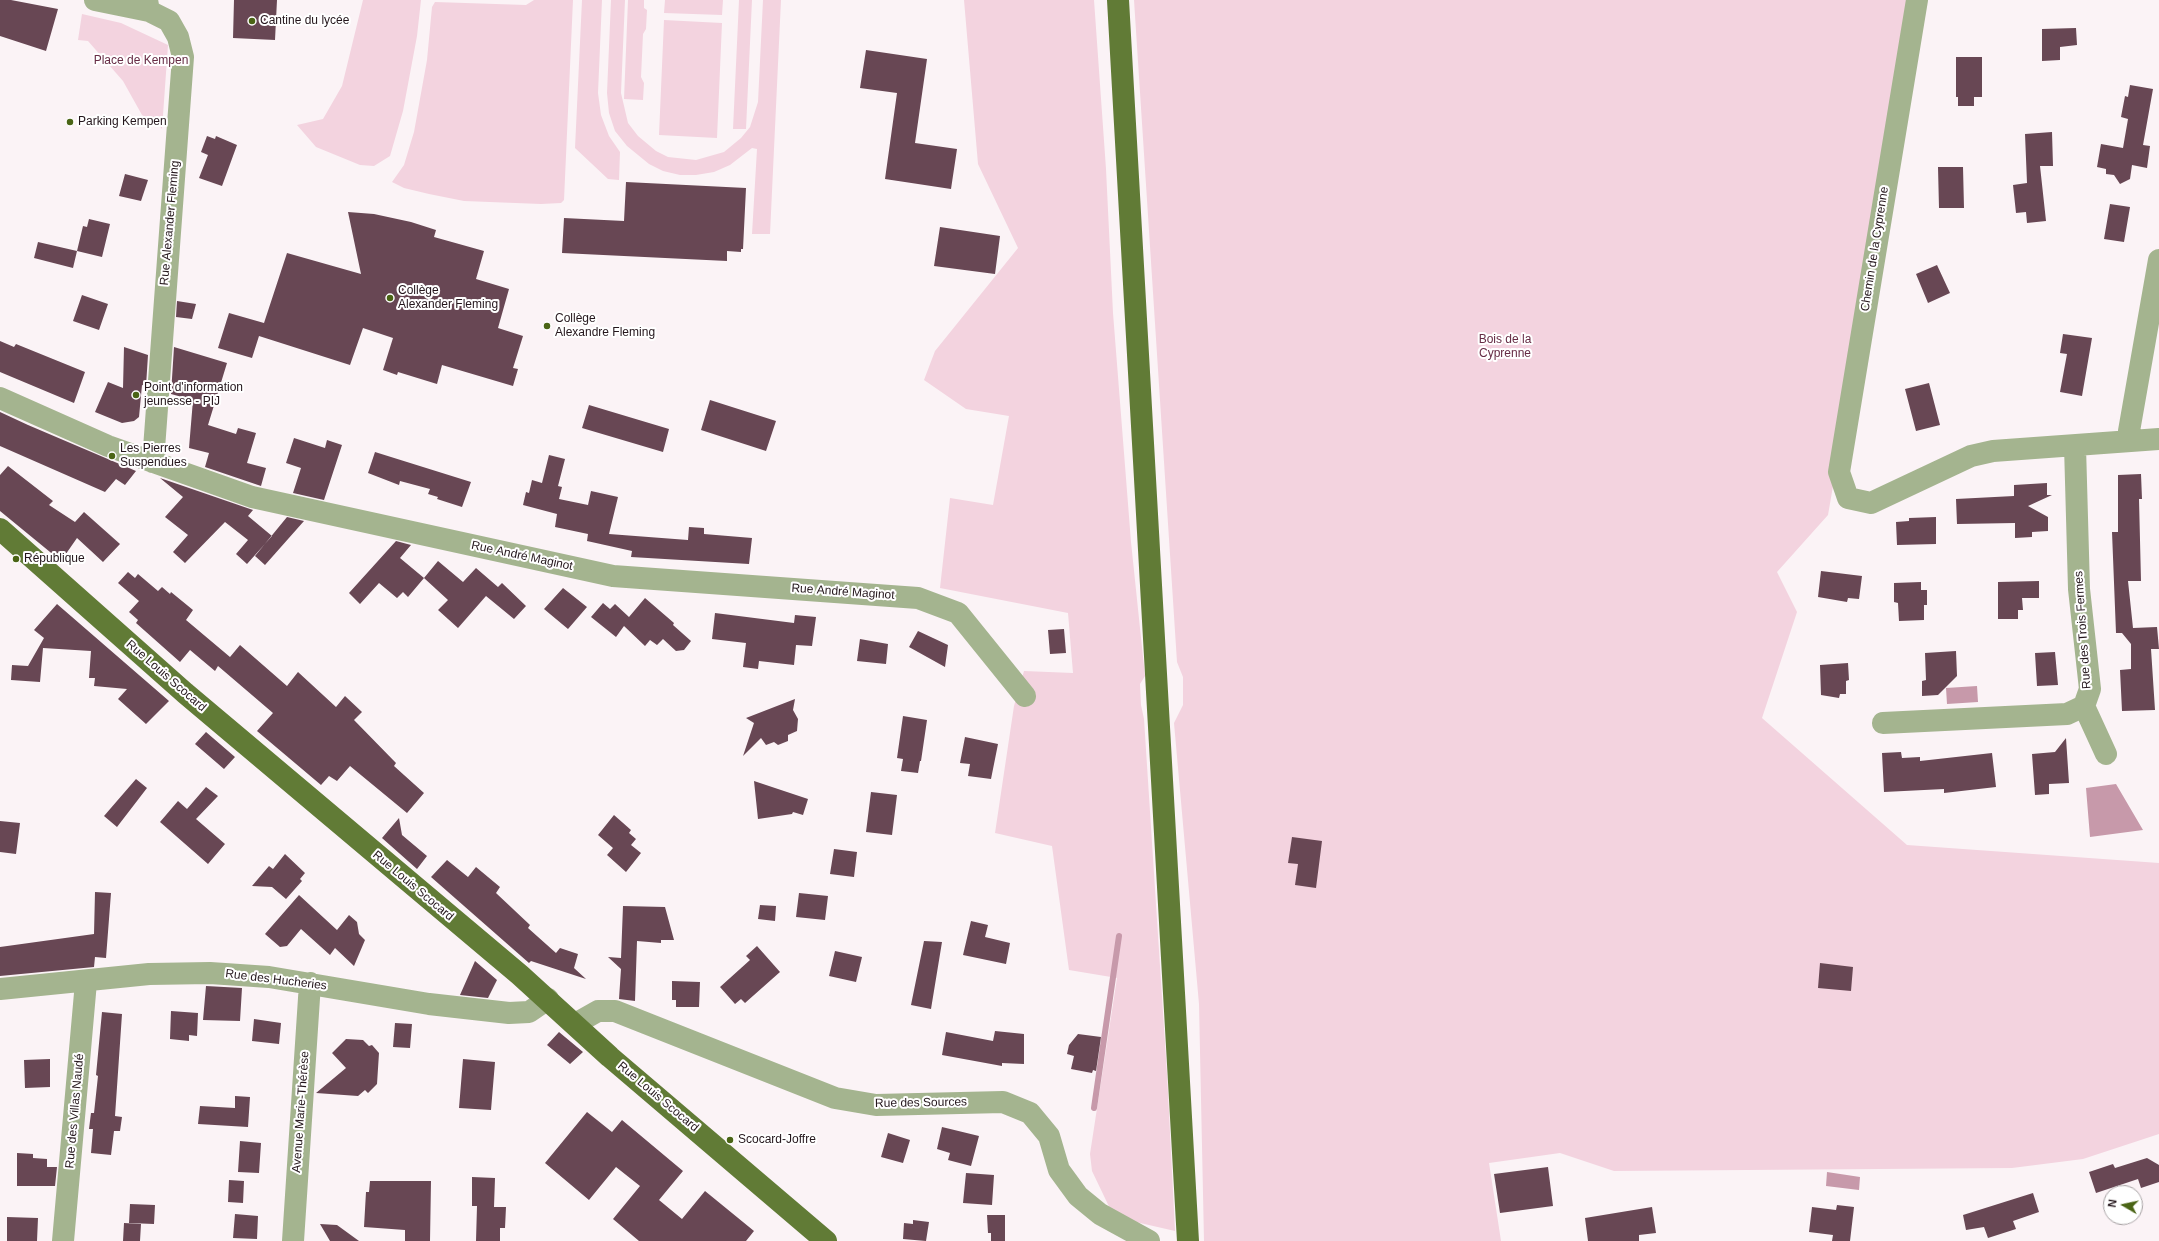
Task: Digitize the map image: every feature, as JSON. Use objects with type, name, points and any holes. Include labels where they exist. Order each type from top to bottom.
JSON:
[{"type":"main road","points":[[1118,0],[1188,1241]]},
{"type":"main road","name":"Rue Louis Scocard","points":[[0,529],[185,693],[548,999],[610,1057],[826,1241]]},
{"type":"street","name":"Rue Alexander Fleming","points":[[95,0],[148,6],[169,21],[178,37],[183,57],[153,462]]},
{"type":"street","name":"Chemin de la Cyprenne","points":[[1917,0],[1839,472],[1848,498],[1871,503],[1971,456],[1993,451],[2075,446]]},
{"type":"street","points":[[2129,441],[2129,431],[2159,260]]},
{"type":"street","name":"Rue André Maginot","points":[[0,398],[108,446],[252,497],[613,576],[844,591],[918,598],[958,613],[1025,696]]},
{"type":"street","points":[[2075,446],[2159,439]]},
{"type":"street","name":"Rue des Trois Fermes","points":[[1883,723],[2066,714],[2084,706],[2090,689],[2079,589],[2075,446]]},
{"type":"street","points":[[2084,706],[2106,754]]},
{"type":"street","name":"Rue des Hucheries","points":[[0,989],[86,982],[149,974],[210,973],[269,977],[415,1002],[509,1013],[529,1012],[548,999]]},
{"type":"street","name":"Rue des Villas Naudé","points":[[63,1241],[86,982]]},
{"type":"street","name":"Avenue Marie-Thérèse","points":[[293,1241],[310,983]]},
{"type":"street","name":"Rue des Sources","points":[[575,1024],[598,1012],[615,1011],[835,1098],[876,1105],[1003,1102],[1030,1113],[1049,1136],[1059,1170],[1078,1196],[1100,1214],[1149,1241]]},
{"type":"green space","points":[[363,0],[421,0],[417,36],[403,111],[390,156],[374,166],[360,165],[316,147],[297,125],[323,119],[342,86]]},
{"type":"green space","points":[[534,0],[573,0],[564,200],[561,203],[541,204],[464,201],[404,188],[392,182],[404,165],[414,132],[427,60],[432,7],[435,2],[526,5]]},
{"type":"green space","points":[[582,0],[602,0],[598,93],[601,115],[609,136],[620,152],[619,180],[608,179],[575,148]]},
{"type":"green space","points":[[611,0],[625,0],[621,93],[628,123],[638,136],[656,151],[668,157],[696,160],[724,152],[741,138],[750,127],[758,102],[763,0],[781,0],[770,234],[752,234],[757,149],[752,148],[730,165],[714,172],[696,175],[680,175],[663,171],[649,164],[627,146],[615,131],[609,113],[607,93]]},
{"type":"green space","points":[[628,0],[644,0],[644,8],[647,10],[646,29],[643,34],[641,77],[644,83],[643,100],[624,99]]},
{"type":"green space","points":[[665,0],[723,0],[722,15],[664,13]]},
{"type":"green space","points":[[739,0],[752,0],[746,129],[733,129]]},
{"type":"green space","points":[[964,0],[1094,0],[1106,169],[1113,313],[1131,542],[1145,676],[1140,684],[1141,705],[1144,719],[1167,1074],[1175,1231],[1114,1217],[1092,1171],[1090,1154],[1117,978],[1069,970],[1052,846],[995,833],[1014,706],[1024,671],[1073,673],[1068,613],[940,588],[950,498],[993,505],[1009,416],[966,409],[924,380],[935,351],[1018,248],[978,164]]},
{"type":"green space","name":"Bois de la Cyprenne","points":[[1134,0],[1917,0],[1828,515],[1777,572],[1797,612],[1762,718],[1907,845],[2159,863],[2159,1134],[2083,1159],[2012,1168],[1614,1171],[1560,1153],[1489,1163],[1501,1241],[1204,1241],[1199,1004],[1174,723],[1183,705],[1183,677],[1177,662]]},
{"type":"green space","name":"Place de Kempen","points":[[82,14],[121,23],[168,45],[162,129],[159,125],[142,115],[123,81],[88,41],[78,40]]},
{"type":"green space","points":[[664,20],[722,23],[717,138],[659,135]]},
{"type":"shaded area","points":[[1977,686],[1978,702],[1947,704],[1946,688]]},
{"type":"shaded area","points":[[2116,784],[2143,830],[2090,837],[2086,788]]},
{"type":"shaded area","points":[[1827,1172],[1860,1177],[1859,1190],[1826,1186]]},
{"type":"building","points":[[0,0],[11,0],[58,9],[46,51],[0,36]]},
{"type":"building","name":"Cantine du lycée","points":[[234,0],[277,0],[275,40],[233,38]]},
{"type":"building","points":[[2076,28],[2077,45],[2060,47],[2060,60],[2042,61],[2042,29]]},
{"type":"building","points":[[866,50],[927,59],[915,143],[957,149],[951,189],[885,179],[897,93],[860,88]]},
{"type":"building","points":[[1956,57],[1982,57],[1982,97],[1974,97],[1974,106],[1958,106],[1958,97],[1956,97]]},
{"type":"building","points":[[2130,85],[2153,89],[2143,145],[2150,146],[2147,168],[2132,165],[2130,179],[2120,184],[2114,175],[2106,174],[2106,169],[2097,167],[2101,144],[2123,148],[2128,119],[2121,117],[2125,96],[2128,97]]},
{"type":"building","points":[[2052,132],[2053,166],[2040,166],[2046,221],[2027,223],[2026,212],[2016,213],[2013,185],[2027,183],[2025,134]]},
{"type":"building","points":[[207,136],[215,139],[216,136],[237,145],[222,186],[199,178],[208,155],[201,152]]},
{"type":"building","points":[[1938,167],[1963,167],[1964,208],[1939,208]]},
{"type":"building","points":[[125,174],[148,180],[141,201],[119,196]]},
{"type":"building","points":[[626,182],[746,188],[743,249],[741,249],[741,252],[727,251],[727,261],[562,253],[564,218],[624,221]]},
{"type":"building","points":[[2110,204],[2130,207],[2124,242],[2104,239]]},
{"type":"building","name":"Collège Alexander Fleming","points":[[348,212],[374,214],[411,222],[436,230],[434,237],[484,251],[476,279],[509,289],[498,328],[523,336],[513,368],[518,369],[513,386],[442,365],[437,384],[398,372],[397,375],[383,370],[393,338],[363,328],[350,365],[259,336],[252,358],[218,348],[229,313],[264,323],[287,253],[361,274]]},
{"type":"building","points":[[89,219],[110,224],[102,257],[77,251],[83,226],[87,227]]},
{"type":"building","points":[[940,227],[1000,236],[995,274],[934,266]]},
{"type":"building","points":[[38,242],[77,251],[73,268],[34,258]]},
{"type":"building","points":[[1937,265],[1950,293],[1928,303],[1916,274]]},
{"type":"building","points":[[82,295],[108,304],[99,330],[73,321]]},
{"type":"building","points":[[177,301],[196,304],[192,319],[176,317]]},
{"type":"building","points":[[2063,334],[2092,338],[2082,396],[2060,392],[2067,354],[2060,353]]},
{"type":"building","points":[[0,341],[14,347],[16,344],[85,372],[74,403],[0,372]]},
{"type":"building","points":[[124,347],[148,355],[146,386],[142,385],[139,417],[134,421],[122,423],[95,412],[108,382],[123,388]]},
{"type":"building","points":[[174,347],[227,363],[208,425],[236,434],[238,428],[256,433],[247,463],[266,468],[261,486],[205,467],[209,453],[189,448],[193,400],[171,394]]},
{"type":"building","points":[[1929,383],[1940,425],[1916,431],[1905,389]]},
{"type":"building","points":[[710,400],[776,421],[766,451],[701,430]]},
{"type":"building","points":[[589,405],[669,429],[663,452],[582,428]]},
{"type":"building","points":[[0,412],[136,471],[125,485],[116,479],[105,492],[0,446]]},
{"type":"building","points":[[294,438],[325,448],[327,440],[342,445],[324,500],[293,493],[301,468],[286,463]]},
{"type":"building","points":[[375,452],[471,482],[462,507],[437,499],[438,497],[428,494],[430,489],[400,481],[399,485],[368,473]]},
{"type":"building","points":[[549,455],[565,459],[558,486],[562,487],[559,499],[588,505],[591,491],[618,497],[609,534],[688,540],[689,527],[704,528],[704,534],[752,538],[749,564],[631,557],[632,551],[587,541],[588,534],[555,527],[557,514],[523,505],[526,492],[529,493],[532,480],[542,483]]},
{"type":"building","points":[[8,466],[53,501],[49,505],[75,522],[84,512],[120,544],[103,562],[77,538],[61,561],[0,511],[0,475]]},
{"type":"building","points":[[2141,474],[2142,499],[2139,499],[2141,581],[2128,581],[2133,628],[2157,627],[2159,649],[2151,649],[2155,710],[2122,711],[2120,670],[2131,669],[2131,644],[2122,633],[2116,633],[2112,532],[2118,532],[2118,475]]},
{"type":"building","points":[[160,478],[253,510],[248,516],[272,536],[247,564],[236,554],[248,540],[225,522],[185,563],[173,552],[188,535],[165,517],[183,497]]},
{"type":"building","points":[[2047,483],[2047,495],[2052,495],[2028,506],[2048,517],[2048,531],[2032,532],[2032,537],[2015,538],[2015,523],[1957,524],[1956,499],[2014,496],[2014,485]]},
{"type":"building","points":[[287,517],[304,521],[265,565],[255,556]]},
{"type":"building","points":[[1936,517],[1936,544],[1897,545],[1896,522],[1909,521],[1909,518]]},
{"type":"building","points":[[396,541],[411,545],[400,558],[424,578],[408,597],[403,592],[397,598],[379,583],[360,604],[349,593]]},
{"type":"building","points":[[438,561],[463,582],[476,568],[498,587],[502,583],[526,606],[514,619],[486,596],[458,628],[438,610],[448,600],[424,578]]},
{"type":"building","points":[[1821,571],[1862,576],[1859,599],[1848,598],[1847,602],[1818,597]]},
{"type":"building","points":[[128,572],[135,578],[138,574],[158,591],[162,587],[170,594],[171,592],[193,610],[186,620],[230,657],[240,645],[287,686],[298,672],[336,707],[345,696],[362,712],[354,720],[396,763],[394,766],[424,793],[407,813],[350,766],[337,781],[329,776],[321,785],[257,731],[273,713],[218,666],[215,671],[190,650],[180,662],[136,623],[138,620],[129,612],[139,601],[118,583]]},
{"type":"building","points":[[2039,581],[2039,598],[2022,598],[2023,610],[2018,610],[2018,619],[1998,619],[1998,582]]},
{"type":"building","points":[[1921,582],[1921,590],[1927,590],[1927,605],[1924,605],[1924,620],[1899,621],[1898,603],[1894,602],[1894,583]]},
{"type":"building","points":[[563,588],[587,607],[568,629],[544,609]]},
{"type":"building","points":[[645,598],[674,623],[673,625],[691,641],[684,650],[676,651],[663,639],[657,645],[650,640],[645,646],[624,626],[616,637],[591,617],[603,603],[610,609],[615,604],[629,617]]},
{"type":"building","points":[[57,604],[169,701],[146,724],[118,699],[127,689],[94,686],[95,678],[89,678],[91,651],[43,648],[40,682],[11,680],[12,665],[28,666],[44,638],[34,630]]},
{"type":"building","points":[[715,613],[794,623],[795,615],[816,617],[812,646],[796,645],[794,665],[759,661],[758,669],[743,667],[746,643],[712,639]]},
{"type":"building","points":[[1064,629],[1066,653],[1050,654],[1048,630]]},
{"type":"building","points":[[918,631],[948,645],[945,667],[909,647]]},
{"type":"building","points":[[860,639],[888,644],[886,664],[857,661]]},
{"type":"building","points":[[1956,651],[1957,676],[1938,695],[1922,696],[1922,681],[1926,680],[1925,653]]},
{"type":"building","points":[[2055,652],[2058,685],[2037,686],[2035,653]]},
{"type":"building","points":[[1848,663],[1849,680],[1846,681],[1846,694],[1840,694],[1839,698],[1821,695],[1820,665]]},
{"type":"building","points":[[795,699],[793,710],[798,719],[797,731],[788,735],[788,741],[778,745],[774,742],[766,745],[761,738],[743,756],[754,723],[746,718]]},
{"type":"building","points":[[903,716],[927,720],[918,773],[901,771],[903,759],[897,758]]},
{"type":"building","points":[[206,732],[235,757],[224,769],[195,744]]},
{"type":"building","points":[[965,737],[998,744],[991,779],[968,776],[970,764],[960,763]]},
{"type":"building","points":[[2066,738],[2069,783],[2049,784],[2049,794],[2035,795],[2032,754],[2055,752]]},
{"type":"building","points":[[1901,752],[1902,758],[1920,757],[1920,761],[1992,753],[1996,787],[1944,793],[1944,789],[1884,792],[1882,753]]},
{"type":"building","points":[[136,779],[147,788],[117,827],[104,816]]},
{"type":"building","points":[[754,781],[808,799],[803,815],[793,812],[792,814],[758,819]]},
{"type":"building","points":[[206,787],[218,796],[196,819],[225,844],[208,864],[160,822],[178,801],[187,809]]},
{"type":"building","points":[[871,792],[897,795],[892,835],[866,832]]},
{"type":"building","points":[[614,815],[631,830],[629,833],[636,839],[631,845],[641,853],[626,872],[607,855],[613,848],[598,835]]},
{"type":"building","points":[[399,818],[402,835],[427,856],[417,869],[382,838]]},
{"type":"building","points":[[0,821],[20,823],[16,854],[0,852]]},
{"type":"building","points":[[1292,837],[1322,841],[1316,888],[1295,885],[1298,864],[1288,863]]},
{"type":"building","points":[[834,849],[857,852],[854,877],[830,874]]},
{"type":"building","points":[[285,854],[305,873],[300,879],[302,881],[286,899],[272,887],[252,886],[269,866],[273,869]]},
{"type":"building","points":[[447,860],[468,877],[476,867],[500,887],[496,893],[530,925],[528,928],[556,953],[560,948],[578,954],[574,968],[586,979],[531,961],[529,963],[431,877]]},
{"type":"building","points":[[95,892],[111,893],[106,958],[95,957],[94,967],[0,976],[0,947],[94,934]]},
{"type":"building","points":[[799,893],[828,896],[825,920],[796,917]]},
{"type":"building","points":[[299,895],[337,930],[349,915],[357,922],[359,934],[365,940],[354,966],[335,948],[330,955],[301,929],[287,946],[280,947],[265,934]]},
{"type":"building","points":[[760,905],[776,906],[775,921],[758,919]]},
{"type":"building","points":[[623,906],[665,907],[674,940],[661,940],[661,943],[637,941],[635,1001],[619,999],[621,969],[608,957],[621,958]]},
{"type":"building","points":[[971,921],[988,925],[985,937],[1010,943],[1006,964],[963,955]]},
{"type":"building","points":[[924,941],[942,942],[931,1009],[911,1005]]},
{"type":"building","points":[[757,946],[780,972],[745,1003],[741,999],[735,1004],[720,987],[750,960],[746,956]]},
{"type":"building","points":[[835,951],[862,957],[856,982],[829,976]]},
{"type":"building","points":[[475,961],[497,980],[488,998],[460,995]]},
{"type":"building","points":[[1820,963],[1853,967],[1851,991],[1818,988]]},
{"type":"building","points":[[672,981],[700,982],[699,1007],[676,1007],[676,1000],[672,1000]]},
{"type":"building","points":[[206,986],[242,988],[240,1021],[203,1020]]},
{"type":"building","points":[[171,1011],[198,1013],[197,1036],[189,1035],[189,1041],[170,1039]]},
{"type":"building","points":[[102,1012],[122,1014],[115,1116],[122,1117],[120,1131],[114,1131],[111,1155],[91,1153],[93,1129],[89,1129],[91,1113],[94,1113]]},
{"type":"building","points":[[254,1019],[281,1023],[279,1044],[252,1041]]},
{"type":"building","points":[[395,1023],[412,1024],[410,1048],[393,1047]]},
{"type":"building","points":[[995,1031],[1024,1034],[1024,1064],[1002,1063],[1002,1066],[942,1055],[946,1032],[993,1041]]},
{"type":"building","points":[[559,1032],[583,1052],[570,1064],[547,1045]]},
{"type":"building","points":[[1078,1034],[1101,1037],[1096,1071],[1093,1070],[1092,1073],[1071,1069],[1074,1056],[1067,1054],[1069,1045]]},
{"type":"building","points":[[346,1039],[363,1040],[369,1046],[372,1045],[379,1053],[377,1084],[368,1093],[365,1090],[358,1096],[316,1093],[346,1068],[332,1053]]},
{"type":"building","points":[[50,1059],[50,1087],[25,1088],[24,1060]]},
{"type":"building","points":[[463,1059],[495,1062],[491,1110],[459,1108]]},
{"type":"building","points":[[235,1096],[250,1097],[248,1127],[198,1124],[200,1106],[235,1108]]},
{"type":"building","points":[[587,1112],[612,1132],[622,1120],[683,1171],[659,1200],[682,1219],[705,1191],[754,1231],[746,1241],[639,1241],[613,1219],[640,1186],[616,1167],[589,1200],[545,1163]]},
{"type":"building","points":[[942,1127],[979,1136],[971,1166],[948,1160],[950,1153],[937,1149]]},
{"type":"building","points":[[888,1133],[910,1140],[903,1163],[881,1157]]},
{"type":"building","points":[[240,1141],[261,1143],[259,1173],[238,1172]]},
{"type":"building","points":[[17,1153],[33,1154],[33,1158],[47,1159],[47,1167],[57,1167],[55,1186],[17,1186]]},
{"type":"building","points":[[2147,1158],[2159,1165],[2159,1182],[2143,1187],[2143,1185],[2140,1185],[2138,1179],[2120,1185],[2103,1185],[2103,1191],[2096,1193],[2089,1172],[2113,1164],[2115,1168]]},
{"type":"building","points":[[1548,1167],[1553,1206],[1500,1213],[1494,1174]]},
{"type":"building","points":[[966,1173],[994,1175],[992,1205],[963,1203]]},
{"type":"building","points":[[472,1177],[495,1178],[494,1207],[506,1207],[505,1228],[500,1228],[500,1241],[476,1241],[477,1206],[472,1206]]},
{"type":"building","points":[[229,1180],[244,1181],[243,1203],[228,1202]]},
{"type":"building","points":[[370,1181],[431,1181],[430,1241],[405,1241],[405,1230],[364,1227],[366,1192],[369,1192]]},
{"type":"building","points":[[2033,1193],[2039,1212],[2013,1221],[2016,1229],[1988,1238],[1984,1227],[1966,1230],[1963,1215]]},
{"type":"building","points":[[130,1204],[155,1205],[154,1224],[129,1223]]},
{"type":"building","points":[[1837,1205],[1854,1207],[1850,1241],[1832,1241],[1833,1235],[1809,1232],[1812,1207],[1836,1210]]},
{"type":"building","points":[[1652,1207],[1656,1233],[1639,1235],[1639,1241],[1588,1241],[1585,1218]]},
{"type":"building","points":[[235,1214],[258,1216],[257,1239],[233,1238]]},
{"type":"building","points":[[987,1215],[1005,1215],[1005,1241],[991,1241],[991,1233],[988,1233]]},
{"type":"building","points":[[7,1217],[38,1218],[37,1241],[7,1241]]},
{"type":"building","points":[[913,1220],[929,1222],[926,1241],[903,1239],[904,1223],[913,1224]]},
{"type":"building","points":[[124,1223],[141,1224],[140,1241],[123,1241]]},
{"type":"building","points":[[320,1224],[337,1225],[359,1241],[330,1241]]},
{"type":"waterway","points":[[1094,1108],[1119,936]]},
{"type":"place","name":"Cantine du lycée","points":[[252,21]]},
{"type":"place","name":"Parking Kempen","points":[[70,122]]},
{"type":"place","name":"Collège Alexander Fleming","points":[[390,298]]},
{"type":"place","name":"Collège Alexandre Fleming","points":[[547,326]]},
{"type":"place","name":"Point d'information jeunesse - PIJ","points":[[136,395]]},
{"type":"place","name":"Les Pierres Suspendues","points":[[112,456]]},
{"type":"place","name":"République","points":[[16,559]]},
{"type":"place","name":"Scocard-Joffre","points":[[730,1140]]}]
